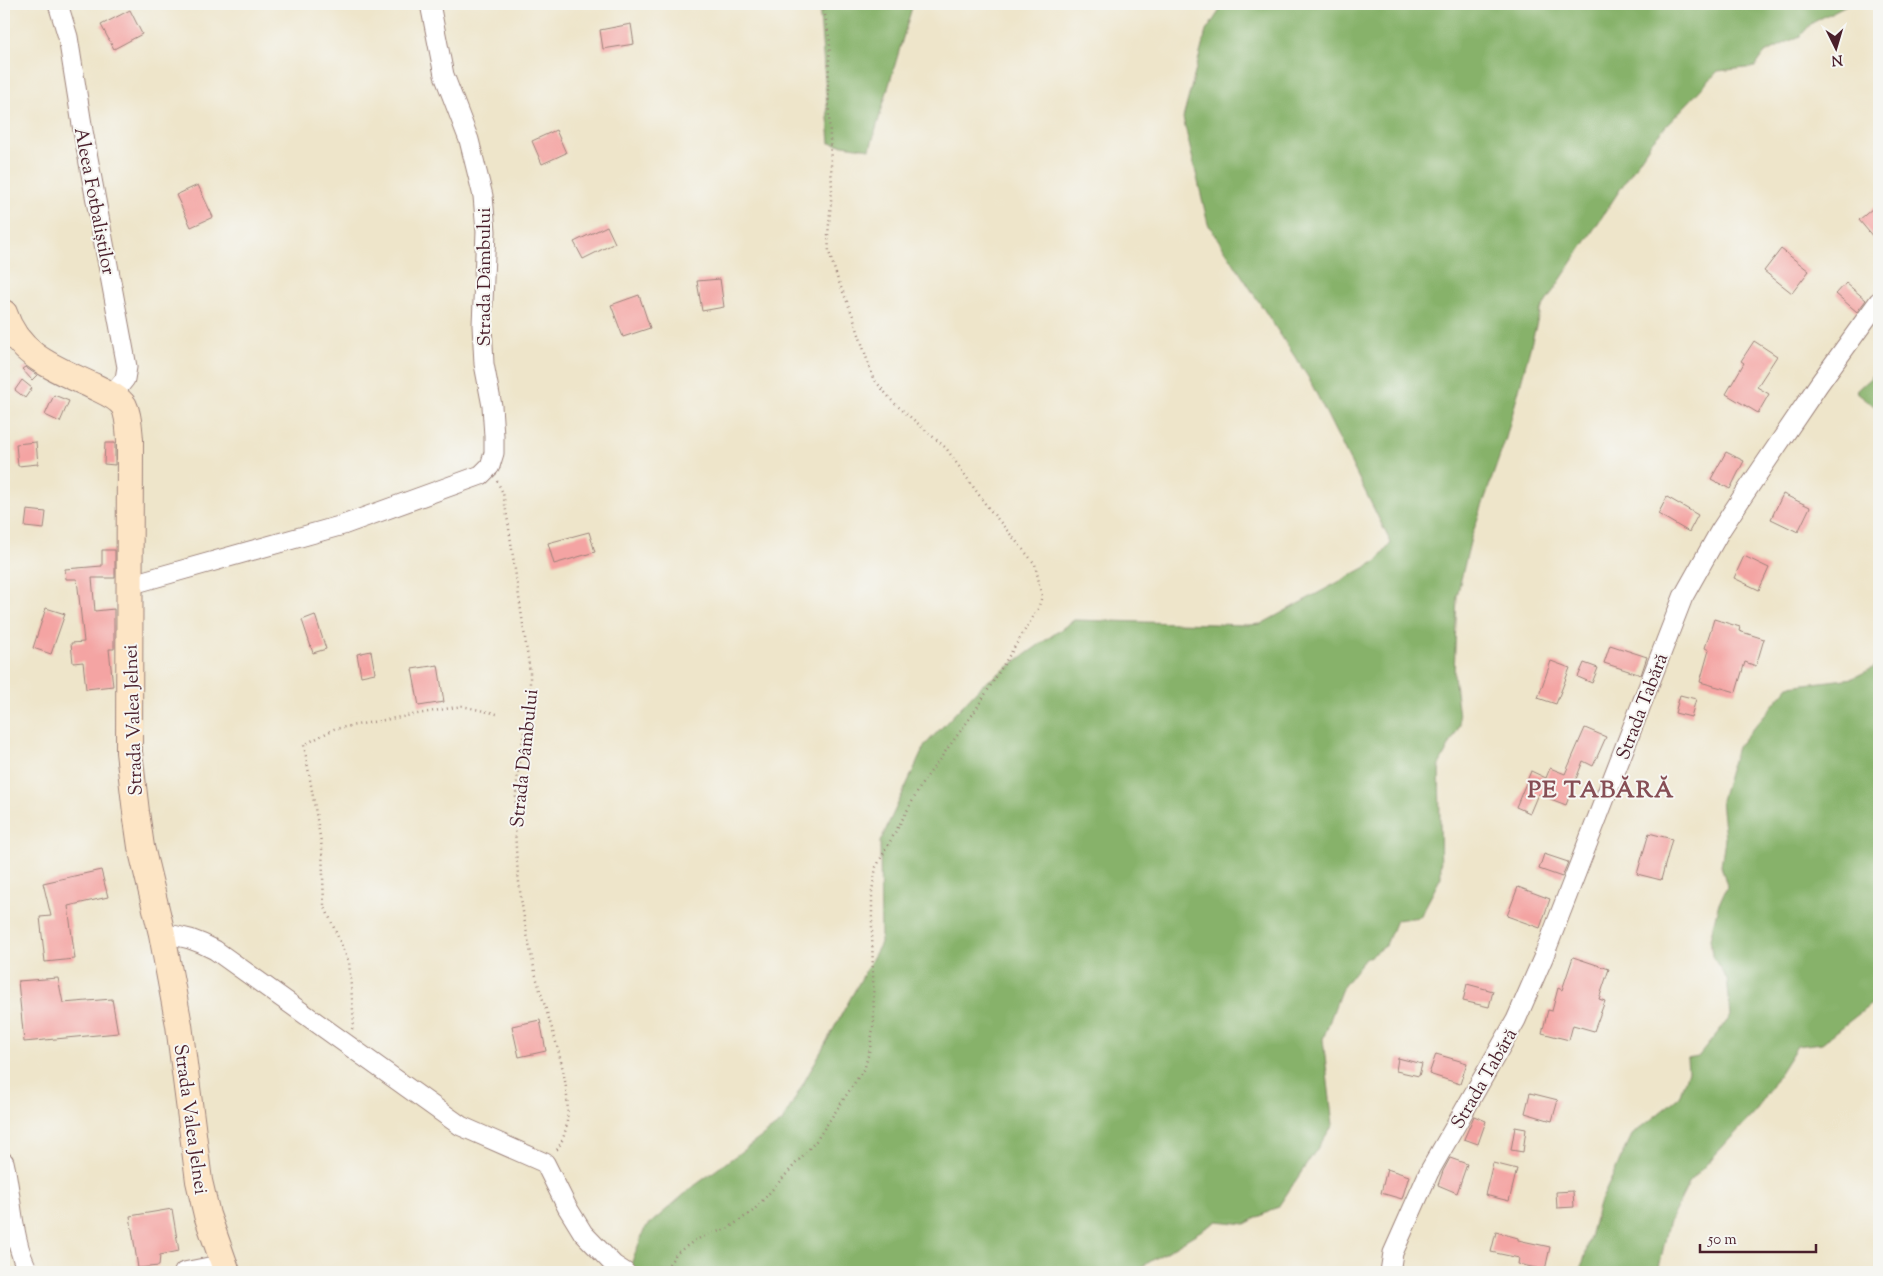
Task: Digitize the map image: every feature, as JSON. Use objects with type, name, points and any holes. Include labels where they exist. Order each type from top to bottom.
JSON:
[{"type":"main road","name":"Strada Valea Jelnei","points":[[4,313],[16,338],[29,352],[50,365],[112,395],[123,406],[128,417],[130,440],[129,752],[141,847],[162,934],[179,1025],[198,1182],[225,1268]]},
{"type":"street","name":"Aleea Fotbaliștilor","points":[[58,4],[68,37],[83,131],[127,367],[125,380],[112,395]]},
{"type":"street","name":"Strada Dâmbului","points":[[430,4],[444,75],[469,140],[483,196],[486,231],[482,326],[484,364],[492,406],[494,436],[494,453],[490,466]]},
{"type":"street","name":"Strada Tabără","points":[[1390,1272],[1393,1253],[1429,1172],[1516,1020],[1543,958],[1683,597],[1720,531],[1743,496],[1819,384],[1879,302]]},
{"type":"street","points":[[129,585],[344,525],[482,475],[490,466]]},
{"type":"street","points":[[162,934],[180,935],[215,950],[462,1126],[545,1163],[567,1207],[583,1232],[614,1265],[625,1272]]},
{"type":"street","points":[[4,1162],[19,1247],[24,1264],[29,1272]]},
{"type":"street","points":[[184,1272],[225,1268]]},
{"type":"path","points":[[663,1272],[677,1253],[694,1241],[706,1235],[727,1229],[753,1211],[816,1142],[865,1067],[874,1021],[872,891],[876,866],[923,782],[973,714],[1038,609],[1042,596],[1035,564],[986,505],[946,448],[893,402],[873,378],[853,316],[829,252],[828,235],[832,190],[828,85],[830,42],[823,4]]},
{"type":"path","name":"Strada Dâmbului","points":[[490,466],[503,493],[526,634],[531,692],[517,778],[514,820],[520,892],[536,976],[563,1071],[568,1097],[566,1123],[562,1139],[558,1148],[545,1163]]},
{"type":"path","points":[[348,1045],[354,1023],[349,962],[324,905],[322,848],[304,745],[334,729],[462,706],[497,714]]},
{"type":"green space","points":[[819,4],[913,4],[870,149],[830,143]]},
{"type":"green space","points":[[1224,4],[1848,4],[1812,23],[1800,36],[1765,53],[1755,67],[1718,71],[1652,141],[1540,311],[1506,438],[1471,538],[1457,596],[1454,675],[1460,725],[1439,765],[1441,877],[1420,917],[1396,920],[1386,945],[1363,961],[1342,988],[1323,1039],[1333,1125],[1278,1207],[1245,1224],[1217,1221],[1133,1272],[628,1272],[645,1228],[694,1186],[782,1122],[881,943],[880,842],[925,745],[981,686],[1074,620],[1261,624],[1377,561],[1391,543],[1308,377],[1208,224],[1183,118],[1206,31]]},
{"type":"green space","points":[[1879,370],[1879,410],[1856,391]]},
{"type":"green space","points":[[1879,665],[1879,998],[1822,1043],[1797,1046],[1755,1112],[1689,1183],[1669,1223],[1658,1272],[1578,1272],[1583,1263],[1598,1207],[1632,1135],[1679,1097],[1688,1071],[1687,1059],[1698,1057],[1731,1016],[1727,979],[1712,956],[1710,939],[1718,906],[1727,886],[1721,865],[1725,839],[1721,800],[1737,747],[1789,686],[1853,678]]},
{"type":"building","points":[[130,10],[142,34],[114,49],[101,25]]},
{"type":"building","points":[[631,24],[634,44],[603,49],[600,30]]},
{"type":"building","points":[[556,130],[566,153],[542,164],[532,141]]},
{"type":"building","points":[[198,185],[213,217],[191,227],[176,195]]},
{"type":"building","points":[[1879,203],[1879,244],[1859,220]]},
{"type":"building","points":[[607,226],[615,243],[583,259],[574,242]]},
{"type":"building","points":[[1781,249],[1809,271],[1792,293],[1764,271]]},
{"type":"building","points":[[720,279],[724,307],[702,311],[697,281]]},
{"type":"building","points":[[1846,283],[1866,300],[1857,312],[1836,294]]},
{"type":"building","points":[[639,295],[650,328],[623,337],[611,305]]},
{"type":"building","points":[[1754,341],[1777,356],[1757,387],[1769,394],[1758,413],[1726,394],[1744,363],[1741,361]]},
{"type":"building","points":[[25,367],[37,375],[32,380],[22,369]]},
{"type":"building","points":[[22,380],[32,388],[25,398],[15,390]]},
{"type":"building","points":[[54,395],[69,401],[60,422],[45,415]]},
{"type":"building","points":[[36,442],[38,464],[18,466],[16,444]]},
{"type":"building","points":[[105,443],[115,443],[115,465],[104,464]]},
{"type":"building","points":[[1726,452],[1744,461],[1730,489],[1711,479]]},
{"type":"building","points":[[1783,494],[1810,507],[1798,532],[1771,519]]},
{"type":"building","points":[[1667,497],[1698,515],[1689,532],[1658,514]]},
{"type":"building","points":[[27,510],[46,512],[44,529],[25,527]]},
{"type":"building","points":[[589,532],[595,552],[554,564],[548,543]]},
{"type":"building","points":[[102,550],[115,550],[115,578],[92,578],[95,611],[114,609],[114,649],[109,649],[113,686],[86,689],[83,662],[73,663],[71,643],[84,642],[77,579],[66,579],[65,569],[102,566]]},
{"type":"building","points":[[1744,556],[1769,568],[1759,590],[1734,578]]},
{"type":"building","points":[[46,608],[65,614],[51,654],[33,648]]},
{"type":"building","points":[[315,615],[326,649],[313,653],[302,620]]},
{"type":"building","points":[[1714,619],[1740,627],[1739,631],[1764,639],[1756,666],[1745,662],[1736,692],[1700,682],[1709,650],[1705,648]]},
{"type":"building","points":[[1610,645],[1647,657],[1641,675],[1604,663]]},
{"type":"building","points":[[371,651],[375,673],[361,676],[357,654]]},
{"type":"building","points":[[1551,661],[1570,668],[1556,704],[1538,698]]},
{"type":"building","points":[[1584,663],[1598,668],[1592,683],[1578,677]]},
{"type":"building","points":[[438,665],[444,702],[419,706],[412,669]]},
{"type":"building","points":[[1680,695],[1696,699],[1691,717],[1675,713]]},
{"type":"building","points":[[1585,728],[1606,737],[1593,766],[1583,761],[1566,805],[1538,794],[1530,813],[1516,807],[1531,771],[1546,778],[1550,768],[1565,774]]},
{"type":"building","points":[[1649,833],[1672,839],[1661,880],[1637,874]]},
{"type":"building","points":[[1544,854],[1568,862],[1562,877],[1539,869]]},
{"type":"building","points":[[101,870],[108,897],[68,906],[75,959],[45,962],[40,917],[51,916],[43,883]]},
{"type":"building","points":[[1518,887],[1550,899],[1540,928],[1507,916]]},
{"type":"building","points":[[1573,957],[1609,969],[1599,999],[1605,1001],[1594,1031],[1573,1025],[1569,1040],[1542,1033],[1548,1010],[1552,1011],[1558,988],[1562,990]]},
{"type":"building","points":[[58,978],[63,1003],[112,999],[118,1033],[24,1042],[18,981]]},
{"type":"building","points":[[1467,984],[1493,991],[1489,1007],[1463,1001]]},
{"type":"building","points":[[540,1020],[546,1051],[519,1057],[512,1026]]},
{"type":"building","points":[[1436,1054],[1467,1063],[1460,1084],[1429,1074]]},
{"type":"building","points":[[1398,1058],[1422,1064],[1419,1076],[1396,1071]]},
{"type":"building","points":[[1530,1093],[1558,1100],[1552,1121],[1525,1113]]},
{"type":"building","points":[[1474,1116],[1486,1121],[1478,1144],[1464,1139]]},
{"type":"building","points":[[1515,1127],[1526,1129],[1523,1152],[1511,1150]]},
{"type":"building","points":[[1450,1158],[1467,1164],[1457,1193],[1438,1185]]},
{"type":"building","points":[[1493,1163],[1517,1169],[1509,1201],[1485,1195]]},
{"type":"building","points":[[1387,1169],[1409,1176],[1402,1199],[1381,1193]]},
{"type":"building","points":[[1573,1191],[1574,1207],[1557,1208],[1556,1192]]},
{"type":"building","points":[[172,1209],[179,1251],[160,1255],[159,1266],[138,1268],[130,1216]]},
{"type":"building","points":[[1496,1232],[1518,1238],[1518,1240],[1550,1247],[1545,1270],[1518,1264],[1519,1258],[1491,1252]]},
{"type":"district","name":"PE TABĂRĂ","points":[[1601,789]]}]
